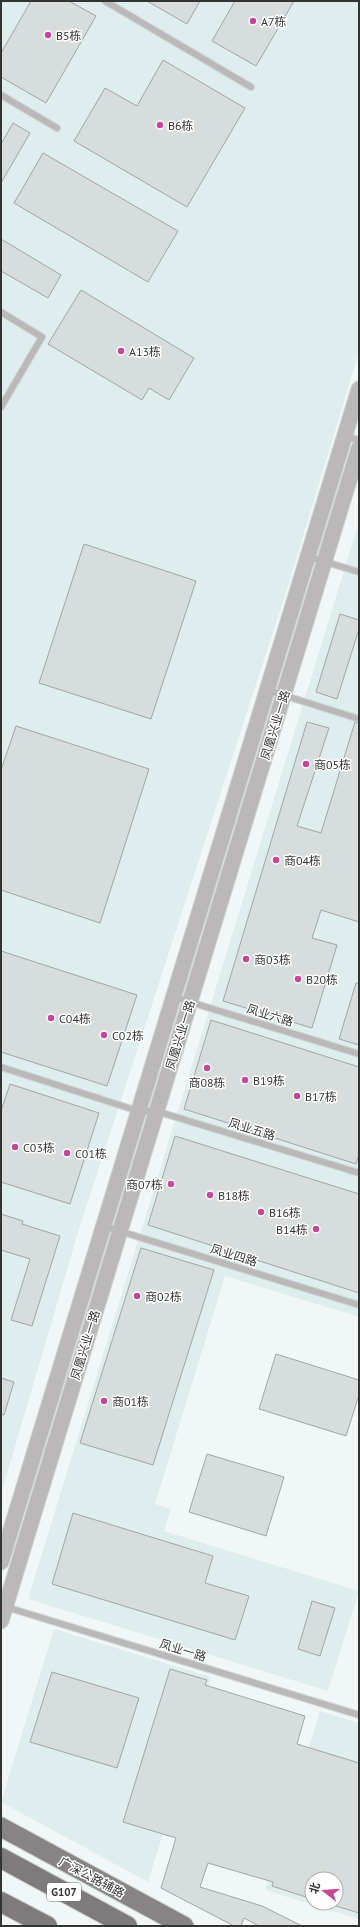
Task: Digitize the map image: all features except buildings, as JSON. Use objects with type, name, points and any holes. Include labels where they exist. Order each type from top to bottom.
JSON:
[{"type":"highway","name":"G107","points":[[1,1858],[127,1926]]},
{"type":"highway","points":[[1,1902],[47,1926]]},
{"type":"main road","name":"广深公路辅路","points":[[1,1827],[184,1926]]},
{"type":"street","name":"凤凰兴业一路","points":[[1,1562],[308,556],[352,438],[359,389]]},
{"type":"street","name":"凤凰兴业一路","points":[[1,1621],[3,1606],[120,1231],[359,448]]},
{"type":"lane","points":[[105,1],[250,87]]},
{"type":"lane","points":[[1,95],[57,128]]},
{"type":"lane","points":[[1,312],[42,337],[1,407]]},
{"type":"lane","points":[[308,556],[359,572]]},
{"type":"lane","points":[[267,690],[359,719]]},
{"type":"lane","name":"凤业六路","points":[[174,996],[359,1054]]},
{"type":"lane","points":[[1,1067],[138,1112]]},
{"type":"lane","name":"凤业五路","points":[[138,1112],[156,1111],[359,1173]]},
{"type":"lane","name":"凤业四路","points":[[103,1226],[359,1305]]},
{"type":"lane","name":"凤业一路","points":[[3,1606],[359,1715]]},
{"type":"shaded area","points":[[1,1],[359,1],[359,352],[288,586],[80,1226],[1,1494]]},
{"type":"shaded area","points":[[359,522],[359,1317],[225,1276],[155,1504],[171,1509],[164,1531],[359,1591],[328,1691],[28,1599]]},
{"type":"shaded area","points":[[54,1629],[211,1677],[148,1882],[1,1802]]},
{"type":"shaded area","points":[[320,1711],[359,1723],[359,1919],[333,1911],[344,1911],[344,1871],[304,1871],[304,1902],[265,1890]]},
{"type":"place","name":"A7栋","points":[[253,21]]},
{"type":"place","name":"B5栋","points":[[48,35]]},
{"type":"place","name":"B6栋","points":[[160,125]]},
{"type":"place","name":"A13栋","points":[[121,351]]},
{"type":"place","name":"商05栋","points":[[306,764]]},
{"type":"place","name":"商04栋","points":[[276,860]]},
{"type":"place","name":"商03栋","points":[[246,959]]},
{"type":"place","name":"B20栋","points":[[298,979]]},
{"type":"place","name":"C04栋","points":[[51,1018]]},
{"type":"place","name":"C02栋","points":[[104,1035]]},
{"type":"place","name":"商08栋","points":[[207,1068]]},
{"type":"place","name":"B19栋","points":[[245,1080]]},
{"type":"place","name":"B17栋","points":[[297,1096]]},
{"type":"place","name":"C03栋","points":[[15,1147]]},
{"type":"place","name":"C01栋","points":[[67,1153]]},
{"type":"place","name":"商07栋","points":[[171,1184]]},
{"type":"place","name":"B18栋","points":[[210,1195]]},
{"type":"place","name":"B16栋","points":[[261,1212]]},
{"type":"place","name":"B14栋","points":[[316,1229]]},
{"type":"place","name":"商02栋","points":[[137,1296]]},
{"type":"place","name":"商01栋","points":[[104,1401]]}]
